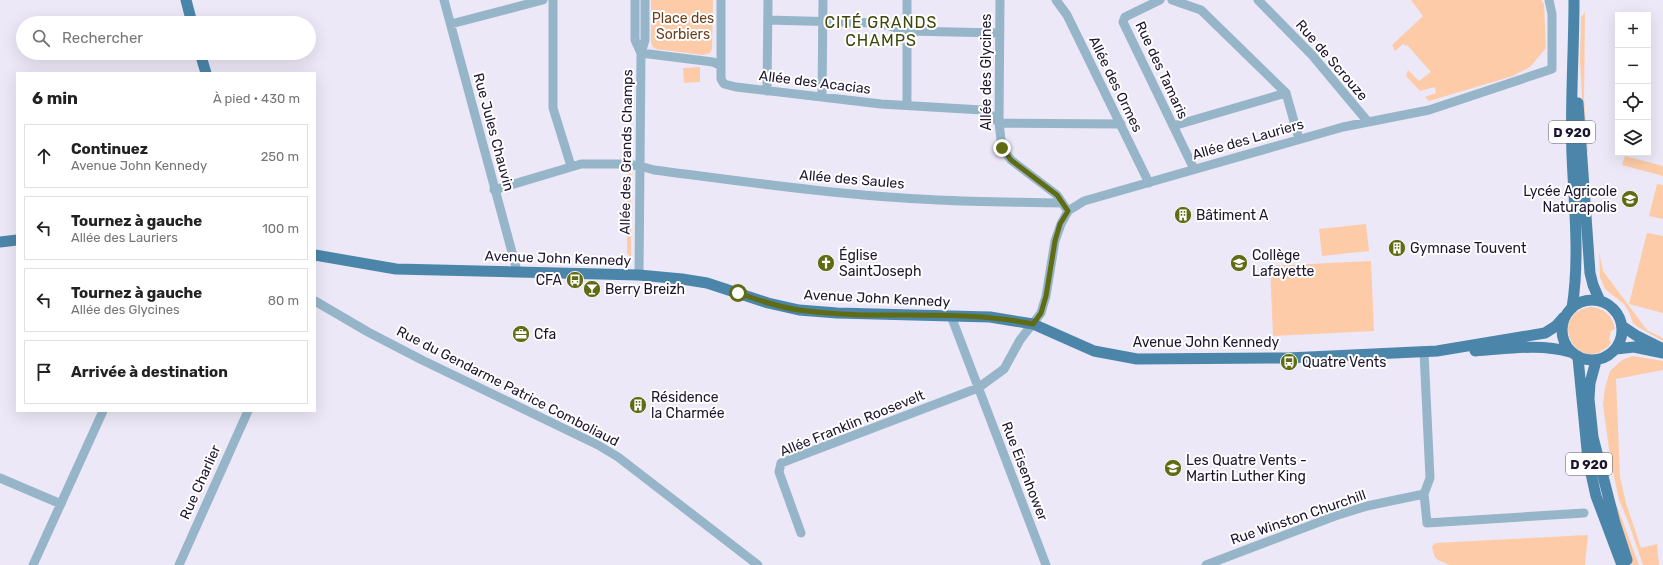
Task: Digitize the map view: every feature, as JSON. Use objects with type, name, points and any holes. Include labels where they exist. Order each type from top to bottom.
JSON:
[{"type":"main road","points":[[186,0],[190,16]]},
{"type":"main road","name":"D 920","points":[[1574,0],[1574,62],[1572,99],[1576,305]]},
{"type":"main road","points":[[202,60],[206,72]]},
{"type":"main road","name":"D 920","points":[[1574,62],[1585,182],[1589,262],[1593,285],[1600,301]]},
{"type":"main road","points":[[0,242],[16,240]]},
{"type":"main road","name":"Avenue John Kennedy","points":[[316,255],[396,269],[639,275],[682,279],[707,283],[768,303],[799,310],[837,313],[990,317],[1033,324],[1094,351],[1137,359],[1288,358],[1437,351],[1545,333],[1556,326],[1564,318]]},
{"type":"main road","points":[[1616,349],[1622,334],[1622,326],[1614,310],[1608,305],[1600,301],[1592,300],[1576,305],[1564,318],[1561,326],[1564,344],[1574,355],[1587,360],[1600,359],[1616,349],[1634,348],[1663,353]]},
{"type":"main road","points":[[1622,326],[1663,349]]},
{"type":"main road","name":"Avenue John Kennedy","points":[[1437,351],[1472,352],[1529,347],[1552,347],[1574,355]]},
{"type":"main road","name":"D 920","points":[[1574,355],[1588,460],[1596,496],[1622,565]]},
{"type":"main road","name":"D 920","points":[[1600,359],[1596,398],[1596,418],[1604,482],[1629,565]]},
{"type":"street","name":"Rue Jules Chauvin","points":[[444,0],[516,267],[516,272]]},
{"type":"street","points":[[451,24],[543,0]]},
{"type":"street","points":[[553,0],[553,108],[571,166]]},
{"type":"street","name":"Allée des Grands Champs","points":[[635,0],[635,40],[641,53]]},
{"type":"street","name":"Allée des Grands Champs","points":[[639,275],[641,53],[645,40],[645,0]]},
{"type":"street","points":[[641,53],[713,62],[721,66],[721,0]]},
{"type":"street","points":[[767,91],[768,0]]},
{"type":"street","points":[[822,97],[823,0]]},
{"type":"street","points":[[907,105],[908,0]]},
{"type":"street","name":"Allée des Glycines","points":[[1000,0],[999,123],[1002,148],[1011,160],[1057,195],[1068,211]]},
{"type":"street","name":"Allée des Ormes","points":[[1056,0],[1067,15],[1149,183]]},
{"type":"street","name":"Rue des Tamaris","points":[[1160,0],[1125,17],[1123,22],[1194,169]]},
{"type":"street","points":[[1172,0],[1201,10],[1286,93],[1299,139]]},
{"type":"street","name":"Rue de Scrouze","points":[[1258,0],[1312,55],[1368,122]]},
{"type":"street","name":"Allée des Lauriers","points":[[1068,211],[1084,201],[1343,127],[1429,110],[1552,69],[1552,14],[1549,0]]},
{"type":"street","points":[[768,20],[878,23],[907,31],[1000,33]]},
{"type":"street","name":"Allée des Acacias","points":[[721,66],[721,79],[724,84],[736,87],[907,105],[982,110],[991,115],[999,123]]},
{"type":"street","points":[[1173,126],[1286,93]]},
{"type":"street","points":[[999,123],[1121,124]]},
{"type":"street","name":"Allée des Saules","points":[[494,190],[581,164],[640,166],[654,170],[714,178],[875,196],[937,200],[1062,203]]},
{"type":"street","points":[[978,388],[1004,369],[1020,340],[1041,313],[1046,296],[1055,241],[1060,224],[1068,211]]},
{"type":"street","name":"Rue du Gendarme Patrice Comboliaud","points":[[316,303],[381,339],[598,445],[618,457],[758,565]]},
{"type":"street","name":"Rue Eisenhower","points":[[951,316],[1046,565]]},
{"type":"street","points":[[1424,352],[1430,478],[1424,494],[1427,523],[1584,513]]},
{"type":"street","name":"Allée Franklin Roosevelt","points":[[801,533],[779,472],[781,463],[978,388]]},
{"type":"street","points":[[33,565],[103,412]]},
{"type":"street","name":"Rue Charlier","points":[[179,565],[248,412]]},
{"type":"street","points":[[0,478],[61,504]]},
{"type":"street","name":"Rue Winston Churchill","points":[[1206,565],[1335,516],[1367,506],[1424,494]]},
{"type":"green space","name":"Place des Sorbiers","points":[[651,0],[713,0],[712,49],[710,53],[703,55],[656,49],[653,47],[651,42]]},
{"type":"green space","points":[[1411,0],[1541,0],[1544,4],[1546,48],[1530,67],[1513,76],[1429,101],[1425,97],[1436,93],[1435,87],[1420,91],[1406,76],[1408,70],[1419,81],[1431,72],[1407,45],[1406,46],[1403,44],[1395,51],[1392,45],[1423,16]]},
{"type":"green space","points":[[1585,12],[1584,99],[1588,152],[1585,152],[1580,60],[1581,17]]},
{"type":"green space","points":[[700,67],[700,82],[684,83],[683,68]]},
{"type":"green space","points":[[1625,156],[1663,166],[1663,176],[1622,165]]},
{"type":"green space","points":[[627,170],[631,170],[631,258],[627,253]]},
{"type":"green space","points":[[1657,184],[1663,185],[1663,219],[1649,216]]},
{"type":"green space","points":[[1366,224],[1369,251],[1322,256],[1319,229]]},
{"type":"green space","points":[[1647,233],[1663,236],[1663,313],[1629,304]]},
{"type":"green space","points":[[1599,252],[1603,271],[1647,330],[1663,338],[1663,341],[1633,323],[1624,304],[1605,289],[1600,277]]},
{"type":"green space","points":[[1371,261],[1374,331],[1273,336],[1270,266]]},
{"type":"green space","points":[[1591,307],[1600,309],[1607,313],[1614,324],[1615,329],[1611,331],[1609,340],[1611,343],[1599,352],[1588,354],[1578,350],[1571,342],[1568,331],[1570,321],[1577,312]]},
{"type":"green space","points":[[1633,356],[1663,361],[1663,370],[1616,379],[1620,477],[1626,503],[1641,548],[1657,544],[1659,565],[1643,565],[1619,500],[1610,457],[1603,405],[1605,388],[1610,371],[1622,360]]},
{"type":"green space","points":[[1614,503],[1617,506],[1639,565],[1631,565]]},
{"type":"green space","points":[[1588,535],[1585,565],[1449,565],[1435,557],[1432,546],[1436,543]]},
{"type":"place","name":"Lycée Agricole Naturapolis","points":[[1630,199]]},
{"type":"place","name":"Bâtiment A","points":[[1183,215]]},
{"type":"place","name":"Gymnase Touvent","points":[[1397,248]]},
{"type":"place","name":"Église SaintJoseph","points":[[826,263]]},
{"type":"place","name":"Collège Lafayette","points":[[1239,263]]},
{"type":"place","name":"CFA","points":[[575,280]]},
{"type":"place","name":"Berry Breizh","points":[[592,289]]},
{"type":"place","name":"Cfa","points":[[521,334]]},
{"type":"place","name":"Quatre Vents","points":[[1289,362]]},
{"type":"place","name":"Résidence la Charmée","points":[[638,405]]},
{"type":"place","name":"Les Quatre Vents - Martin Luther King","points":[[1173,468]]},
{"type":"district","name":"CITÉ GRANDS CHAMPS","points":[[881,31]]},
{"type":"route","points":[[738,293],[768,303],[799,310],[837,313],[990,317],[1033,324],[1041,313],[1046,296],[1055,241],[1060,224],[1068,211],[1057,195],[1011,160],[1002,148]]}]
